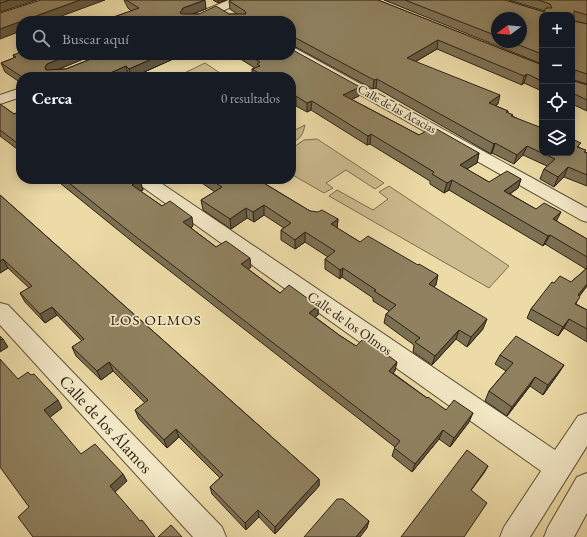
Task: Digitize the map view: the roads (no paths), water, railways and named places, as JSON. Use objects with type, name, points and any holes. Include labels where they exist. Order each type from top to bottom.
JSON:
[{"type":"street","points":[[201,16],[239,0]]},
{"type":"street","points":[[204,1],[229,15]]},
{"type":"street","name":"Calle de las Acacias","points":[[296,53],[587,216]]},
{"type":"street","points":[[0,100],[16,94]]},
{"type":"street","name":"Calle de los Olmos","points":[[150,184],[558,468]]},
{"type":"street","name":"Calle de los Álamos","points":[[0,311],[212,537]]},
{"type":"street","points":[[514,537],[587,424]]},
{"type":"street","points":[[558,537],[587,486]]},
{"type":"district","name":"LOS OLMOS","points":[[156,319]]}]
